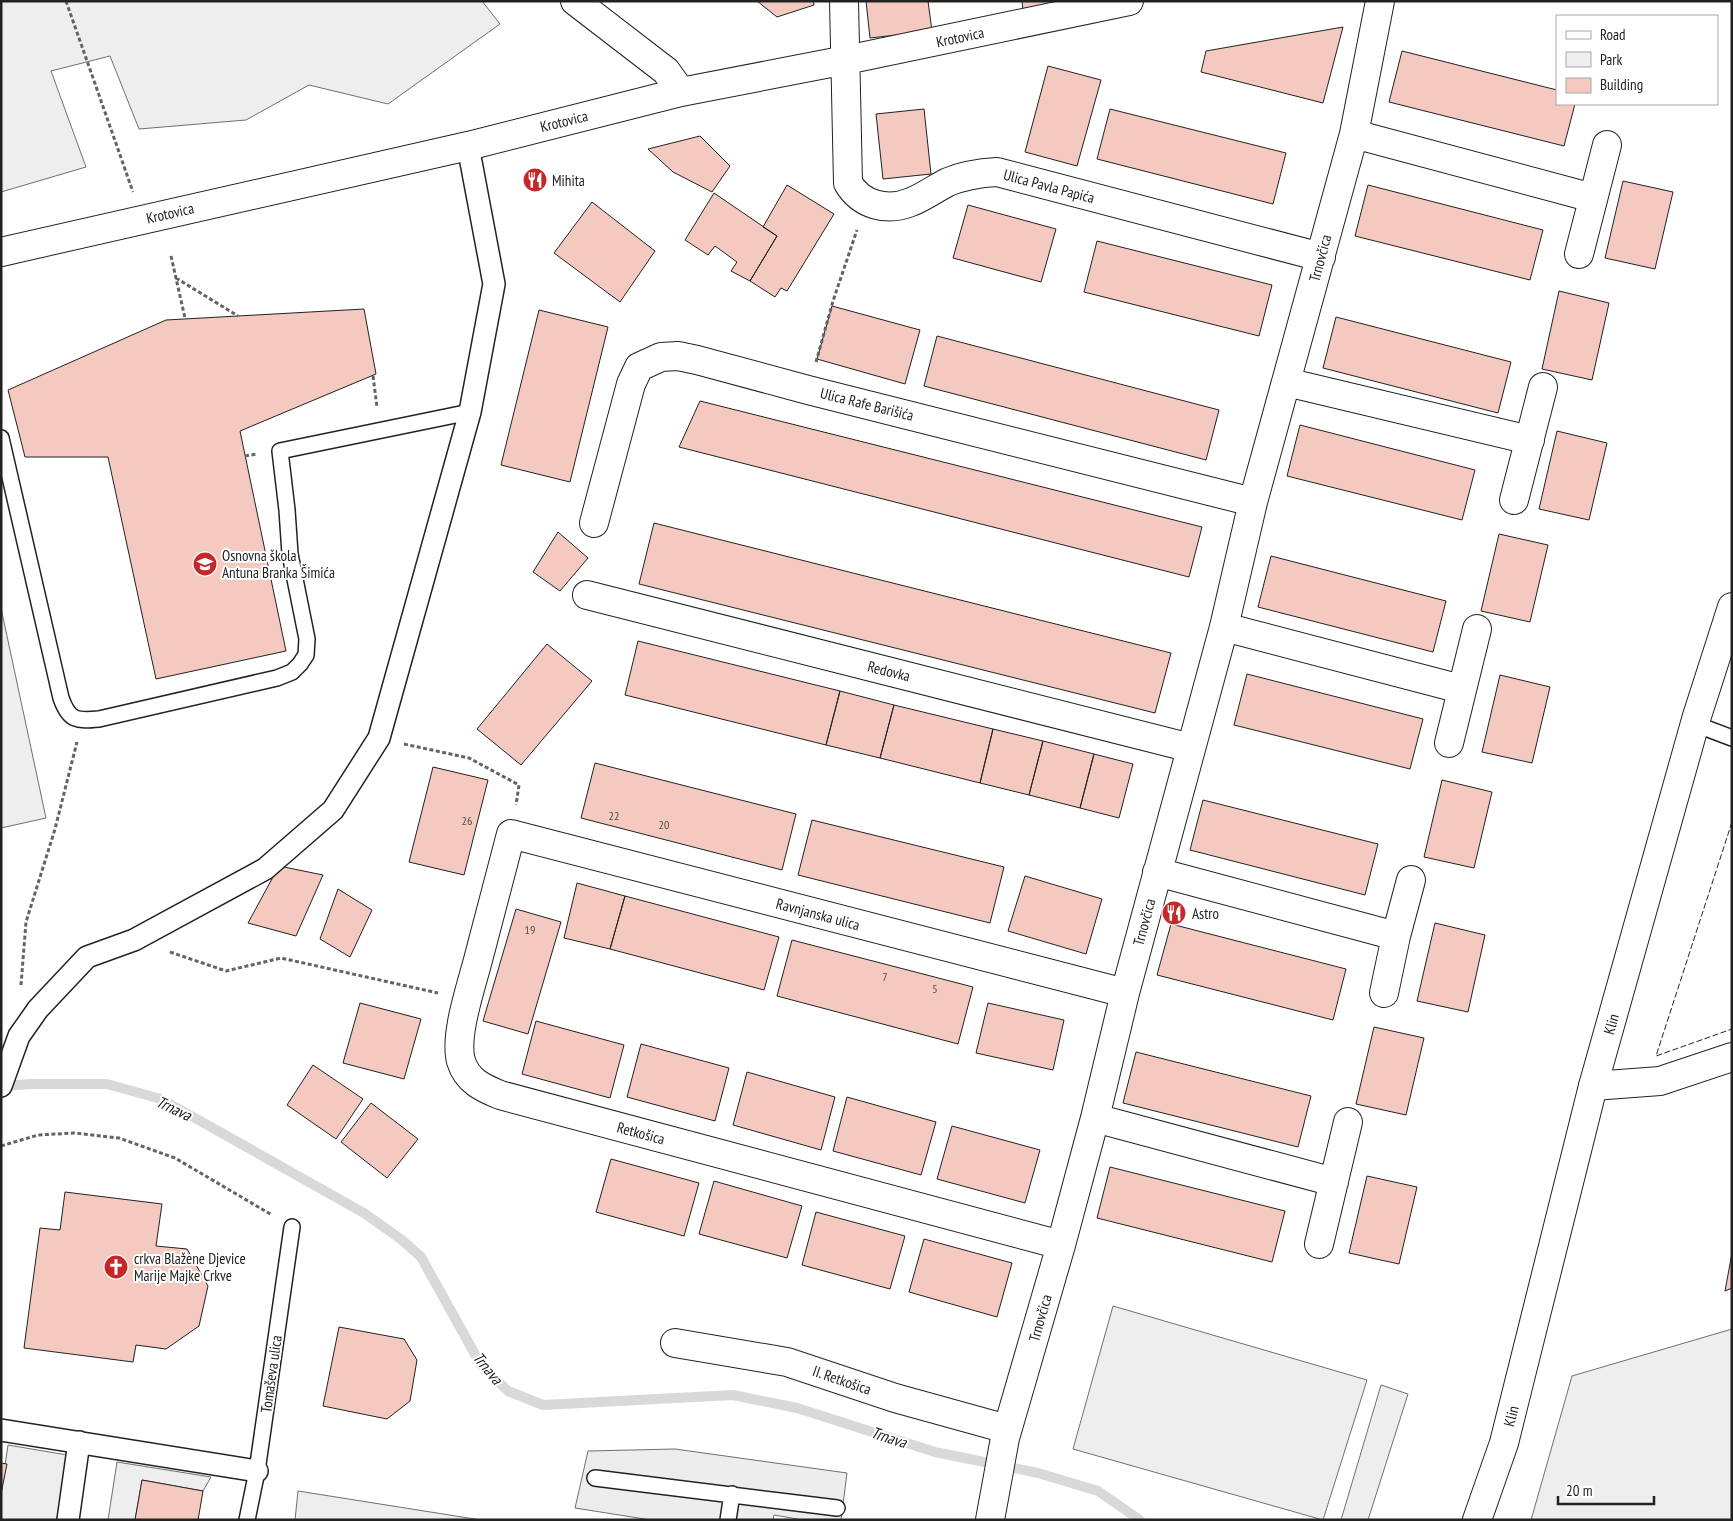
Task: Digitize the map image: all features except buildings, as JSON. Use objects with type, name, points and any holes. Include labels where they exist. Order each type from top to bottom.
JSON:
[{"type":"street","points":[[575,1],[666,70],[681,92]]},
{"type":"street","points":[[844,1],[848,183],[854,192],[864,200]]},
{"type":"street","name":"Krotovica","points":[[1,252],[468,146],[681,92],[1129,1]]},
{"type":"street","name":"Trnovčica","points":[[992,1508],[1006,1434],[1061,1245],[1095,1118],[1125,993],[1224,627],[1253,502],[1354,134],[1380,1]]},
{"type":"street","points":[[1354,134],[1593,198]]},
{"type":"street","points":[[1579,254],[1607,145]]},
{"type":"street","points":[[1,1086],[19,1036],[38,1009],[86,957],[134,940],[265,869],[333,810],[379,738],[470,412],[494,284],[468,146]]},
{"type":"street","name":"Ulica Pavla Papića","points":[[864,200],[877,205],[895,206],[911,202],[948,182],[976,173],[997,172],[1320,257]]},
{"type":"street","name":"Ulica Rafe Barišića","points":[[594,523],[631,384],[639,367],[661,357],[678,356],[1253,502]]},
{"type":"street","points":[[1286,382],[1530,440]]},
{"type":"street","points":[[1514,500],[1543,388]]},
{"type":"street","name":"Redovka","points":[[587,595],[1191,748]]},
{"type":"street","name":"Klin","points":[[1477,1520],[1504,1444],[1593,1086],[1695,724],[1732,608]]},
{"type":"street","points":[[1224,627],[1461,689]]},
{"type":"street","points":[[1449,743],[1476,629]]},
{"type":"street","name":"Ravnjanska ulica","points":[[511,834],[1125,993]]},
{"type":"street","name":"Retkošica","points":[[511,834],[458,1045],[461,1062],[466,1074],[478,1085],[500,1095],[1061,1245]]},
{"type":"street","points":[[1157,872],[1396,936]]},
{"type":"street","points":[[1384,993],[1396,936],[1411,880]]},
{"type":"street","points":[[1593,1086],[1660,1081],[1732,1057]]},
{"type":"street","points":[[1095,1118],[1334,1182]]},
{"type":"street","points":[[1319,1244],[1348,1122]]},
{"type":"street","name":"II. Retkošica","points":[[675,1343],[787,1362],[1006,1434]]},
{"type":"street","points":[[1,1430],[257,1471]]},
{"type":"street","points":[[68,1520],[79,1442]]},
{"type":"street","name":"Klin","points":[[1493,1520],[1504,1444]]},
{"type":"lane","points":[[1,438],[61,698],[70,716],[80,720],[99,719],[277,678],[292,672],[306,655],[308,640],[290,554],[280,451],[470,412]]},
{"type":"lane","points":[[1695,724],[1732,738]]},
{"type":"lane","name":"Tomaševa ulica","points":[[247,1520],[257,1471],[292,1227]]},
{"type":"lane","points":[[595,1478],[837,1508]]},
{"type":"lane","points":[[728,1520],[732,1494]]},
{"type":"path","points":[[66,1],[136,200]]},
{"type":"path","points":[[808,390],[833,301],[860,223],[864,200]]},
{"type":"path","points":[[171,256],[185,318]]},
{"type":"path","points":[[176,278],[238,316]]},
{"type":"path","points":[[373,376],[380,430]]},
{"type":"path","points":[[19,1036],[26,922],[56,829],[75,753],[80,720]]},
{"type":"path","points":[[379,738],[469,758],[519,785],[511,834]]},
{"type":"path","points":[[134,940],[226,971],[281,958],[468,1000]]},
{"type":"path","points":[[1,1146],[38,1135],[74,1133],[120,1138],[175,1158],[292,1227]]},
{"type":"green space","points":[[1,1],[482,1],[500,24],[388,104],[309,85],[246,120],[139,129],[110,56],[51,71],[86,167],[1,192]]},
{"type":"green space","points":[[1,608],[46,818],[1,828]]},
{"type":"green space","points":[[1113,1306],[1367,1380],[1323,1520],[1073,1449]]},
{"type":"green space","points":[[1732,1329],[1732,1520],[1531,1520],[1572,1376]]},
{"type":"green space","points":[[1381,1385],[1408,1394],[1368,1520],[1341,1520]]},
{"type":"green space","points":[[8,1445],[67,1455],[57,1520],[1,1520],[1,1494]]},
{"type":"green space","points":[[117,1462],[211,1477],[203,1491],[142,1480],[135,1520],[108,1520]]},
{"type":"green space","points":[[298,1491],[481,1520],[295,1520]]},
{"type":"shaded area","points":[[675,1449],[847,1473],[841,1520],[803,1520],[774,1515],[773,1520],[651,1520],[575,1508],[588,1451]]},
{"type":"waterway","name":"Trnava","points":[[1,1086],[107,1084],[161,1099],[364,1213],[402,1240],[421,1257],[481,1365],[508,1391],[543,1405],[733,1395],[797,1408],[935,1452],[1038,1473],[1098,1491],[1140,1520]]},
{"type":"fence","points":[[1732,822],[1656,1056],[1732,1029]]},
{"type":"place","name":"Mihita","points":[[535,180]]},
{"type":"place","name":"Osnovna škola Antuna Branka Šimića","points":[[205,564]]},
{"type":"place","name":"Astro","points":[[1174,913]]},
{"type":"place","name":"crkva Blažene Djevice Marije Majke Crkve","points":[[116,1267]]}]
